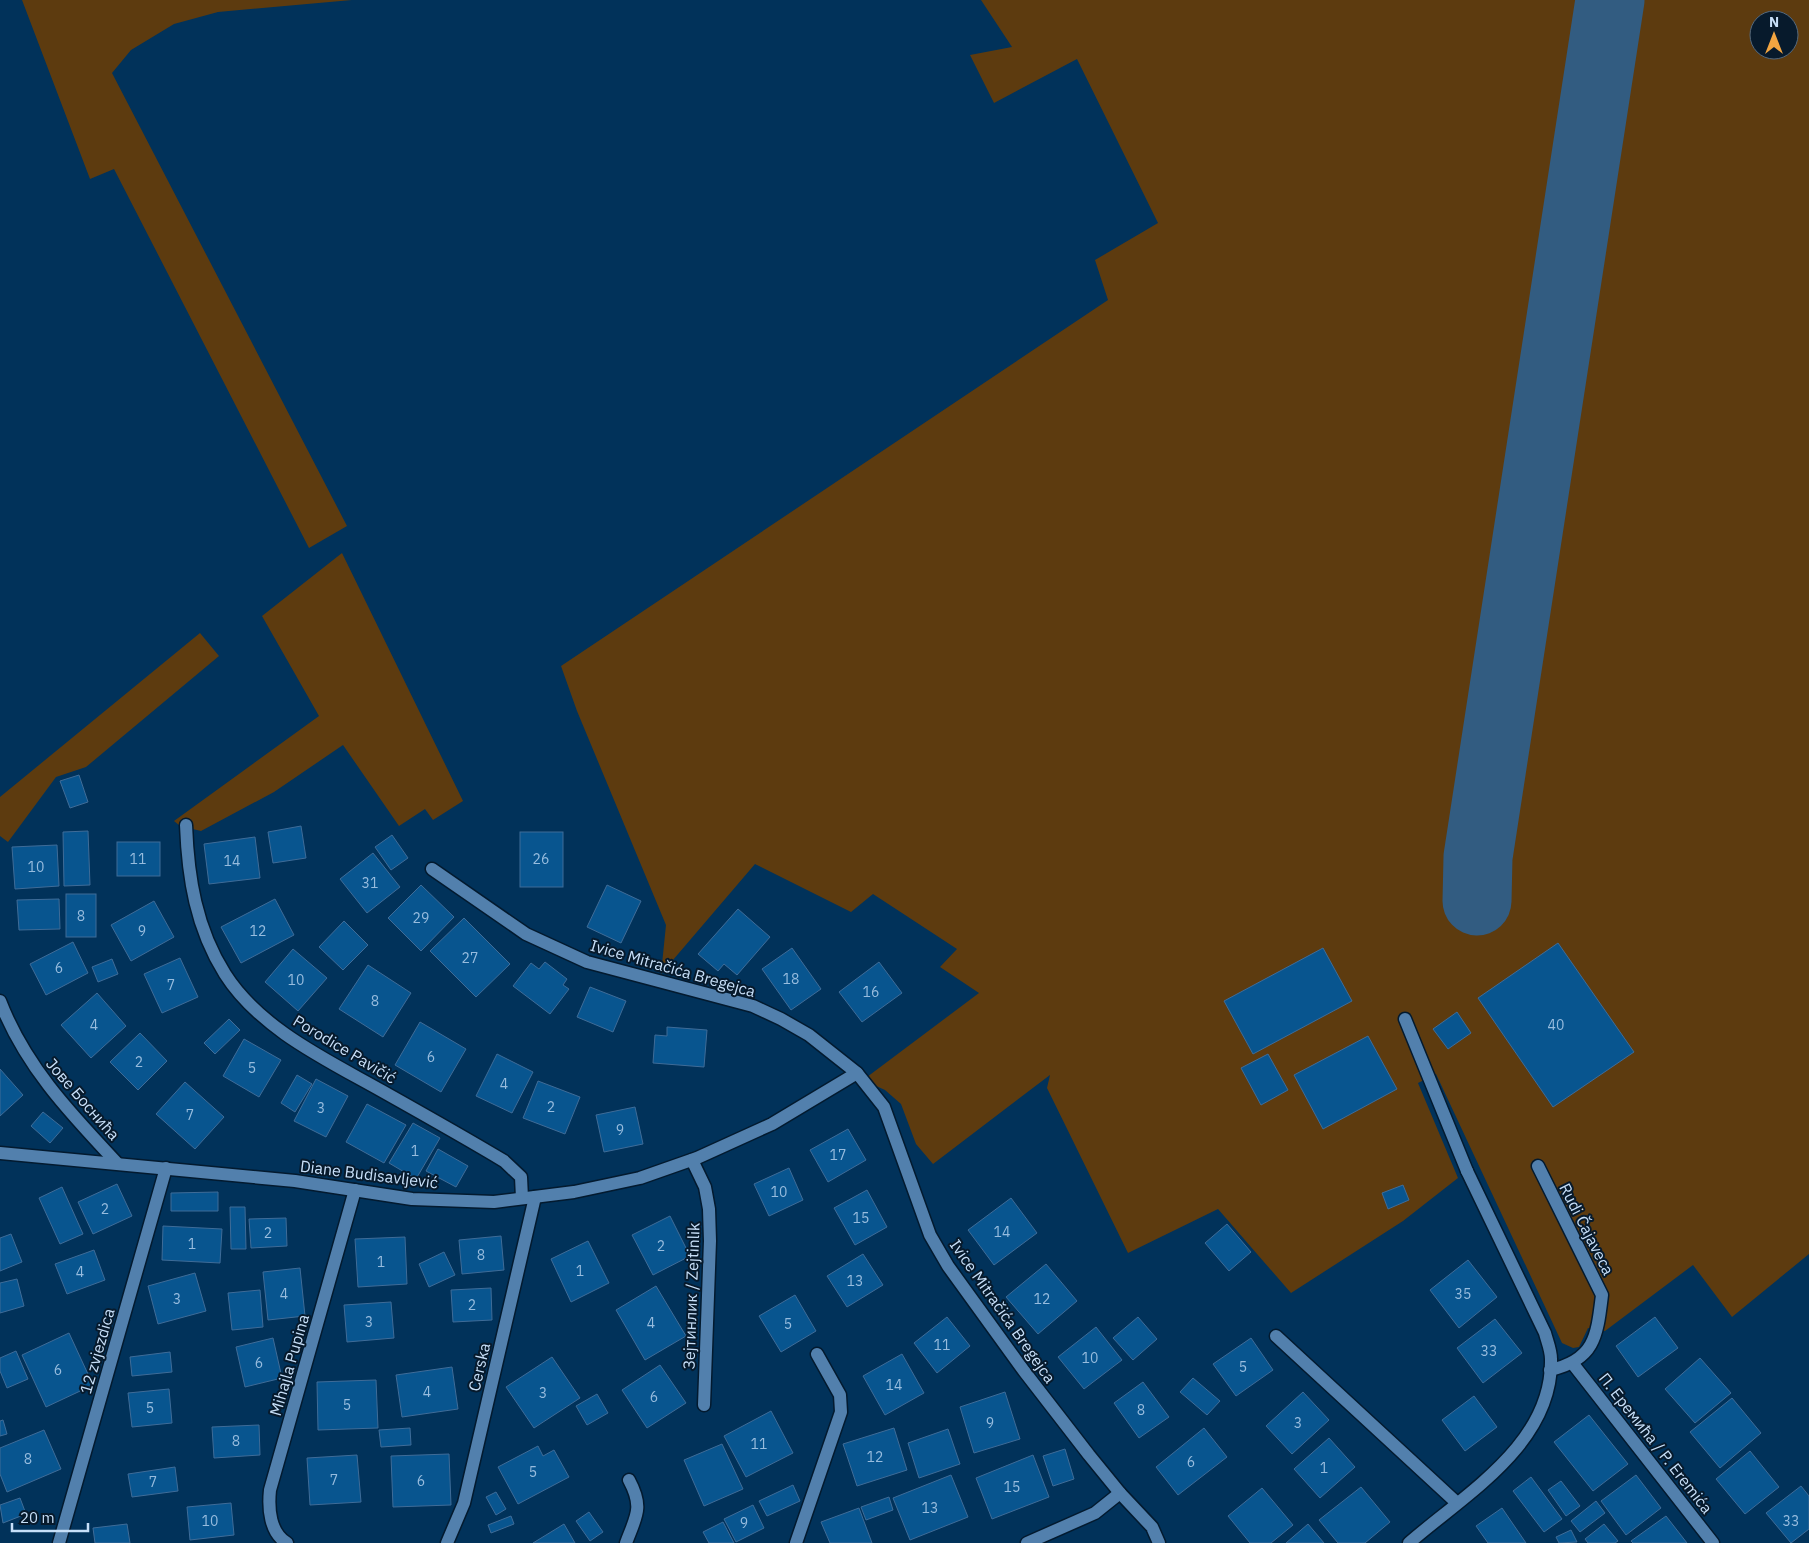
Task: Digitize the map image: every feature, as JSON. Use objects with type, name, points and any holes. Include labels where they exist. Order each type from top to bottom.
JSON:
[{"type":"street","name":"Porodice Pavičić","points":[[186,825],[193,897],[199,921],[226,975],[250,1003],[275,1025],[313,1052],[504,1161],[520,1177],[529,1198]]},
{"type":"street","name":"Ivice Mitračića Bregejca","points":[[432,869],[526,934],[586,962],[752,1006],[782,1019],[809,1035],[857,1073],[884,1107],[930,1234],[948,1266],[1024,1371],[1120,1493],[1152,1526],[1159,1543]]},
{"type":"street","name":"Јове Боснића","points":[[0,1001],[16,1037],[36,1072],[68,1111],[118,1163]]},
{"type":"street","points":[[1405,1019],[1467,1171],[1546,1332],[1551,1357],[1550,1381],[1540,1410],[1520,1445],[1487,1478],[1418,1540]]},
{"type":"street","name":"Diane Budisavljević","points":[[0,1153],[295,1181],[422,1200],[494,1202],[574,1192],[640,1178],[692,1160],[772,1124],[857,1073]]},
{"type":"street","name":"Зејтинлик / Zejtinlik","points":[[692,1160],[705,1187],[709,1209],[710,1241],[704,1405]]},
{"type":"street","name":"Rudi Čajaveca","points":[[1538,1166],[1602,1295],[1592,1344],[1581,1359],[1573,1364]]},
{"type":"street","name":"12 zvjezdica","points":[[59,1543],[166,1168]]},
{"type":"street","name":"Mihajla Pupina","points":[[287,1543],[279,1538],[270,1518],[270,1490],[354,1190]]},
{"type":"street","name":"Cerska","points":[[447,1543],[464,1503],[529,1198]]},
{"type":"street","points":[[1276,1336],[1457,1503]]},
{"type":"street","points":[[796,1543],[842,1412],[840,1395],[817,1354]]},
{"type":"street","points":[[1550,1370],[1573,1364]]},
{"type":"street","name":"П. Еремића / P. Eremića","points":[[1573,1364],[1713,1543]]},
{"type":"street","points":[[626,1543],[638,1508],[637,1496],[629,1480]]},
{"type":"street","points":[[1027,1543],[1095,1513],[1120,1493]]},
{"type":"shaded area","points":[[22,0],[352,0],[218,12],[174,24],[131,50],[112,73],[347,526],[309,548],[114,169],[90,179]]},
{"type":"shaded area","points":[[981,0],[1809,0],[1809,1254],[1732,1317],[1693,1265],[1605,1331],[1588,1328],[1579,1347],[1573,1348],[1562,1343],[1436,1074],[1418,1083],[1458,1178],[1403,1221],[1291,1293],[1218,1209],[1128,1253],[1047,1088],[1050,1075],[933,1164],[916,1144],[901,1104],[885,1090],[863,1080],[979,993],[940,967],[957,949],[873,894],[851,912],[755,864],[661,974],[666,925],[577,711],[561,666],[1108,300],[1095,260],[1158,223],[1077,59],[994,103],[970,55],[1012,47]]},
{"type":"shaded area","points":[[342,553],[463,801],[433,820],[425,809],[399,826],[343,745],[274,792],[201,831],[180,826],[174,821],[319,716],[262,616]]},
{"type":"shaded area","points":[[200,633],[219,656],[86,767],[56,777],[8,842],[0,836],[0,797]]},
{"type":"building","points":[[79,775],[88,802],[70,808],[60,781]]},
{"type":"building","points":[[301,826],[306,858],[273,863],[268,832]]},
{"type":"building","points":[[88,831],[90,885],[64,886],[63,832]]},
{"type":"building","points":[[520,832],[563,832],[563,887],[520,887]]},
{"type":"building","points":[[392,835],[408,858],[391,870],[375,847]]},
{"type":"building","points":[[255,837],[260,878],[209,884],[204,844]]},
{"type":"building","points":[[117,842],[160,842],[160,876],[117,876]]},
{"type":"building","points":[[57,845],[59,886],[15,889],[12,847]]},
{"type":"building","points":[[373,853],[400,887],[367,913],[340,879]]},
{"type":"building","points":[[421,885],[454,917],[421,951],[388,918]]},
{"type":"building","points":[[607,885],[641,901],[621,943],[587,927]]},
{"type":"building","points":[[66,894],[96,894],[96,937],[66,937]]},
{"type":"building","points":[[59,899],[60,929],[19,930],[17,900]]},
{"type":"building","points":[[275,899],[294,935],[241,963],[221,927]]},
{"type":"building","points":[[154,901],[174,937],[131,961],[111,925]]},
{"type":"building","points":[[738,909],[770,937],[737,975],[724,964],[718,971],[698,954]]},
{"type":"building","points":[[464,918],[510,964],[476,997],[430,951]]},
{"type":"building","points":[[344,921],[368,945],[343,970],[319,947]]},
{"type":"building","points":[[73,942],[88,973],[46,995],[30,964]]},
{"type":"building","points":[[1558,943],[1634,1052],[1553,1107],[1478,998]]},
{"type":"building","points":[[792,948],[821,989],[791,1010],[762,969]]},
{"type":"building","points":[[1323,948],[1352,1001],[1253,1054],[1224,1001]]},
{"type":"building","points":[[293,949],[327,978],[298,1011],[265,982]]},
{"type":"building","points":[[180,958],[198,997],[162,1013],[144,974]]},
{"type":"building","points":[[112,959],[118,974],[98,982],[92,967]]},
{"type":"building","points":[[545,962],[567,979],[563,985],[569,989],[550,1014],[513,986],[531,963],[539,969]]},
{"type":"building","points":[[879,962],[902,993],[862,1022],[839,992]]},
{"type":"building","points":[[368,965],[411,993],[383,1037],[339,1009]]},
{"type":"building","points":[[590,987],[626,1001],[613,1032],[577,1017]]},
{"type":"building","points":[[97,993],[126,1026],[91,1058],[61,1025]]},
{"type":"building","points":[[1457,1012],[1471,1033],[1448,1049],[1433,1029]]},
{"type":"building","points":[[229,1019],[240,1030],[215,1054],[204,1043]]},
{"type":"building","points":[[420,1022],[466,1049],[441,1092],[395,1065]]},
{"type":"building","points":[[667,1027],[707,1030],[704,1067],[653,1063],[655,1035],[667,1036]]},
{"type":"building","points":[[140,1033],[167,1061],[138,1090],[110,1062]]},
{"type":"building","points":[[1368,1036],[1397,1089],[1323,1129],[1294,1075]]},
{"type":"building","points":[[244,1039],[281,1060],[259,1097],[223,1076]]},
{"type":"building","points":[[497,1054],[533,1072],[512,1113],[476,1096]]},
{"type":"building","points":[[1268,1054],[1288,1090],[1261,1105],[1241,1068]]},
{"type":"building","points":[[0,1069],[23,1095],[0,1116]]},
{"type":"building","points":[[297,1075],[312,1084],[295,1112],[281,1103]]},
{"type":"building","points":[[316,1079],[348,1096],[326,1137],[294,1121]]},
{"type":"building","points":[[538,1081],[580,1097],[565,1134],[523,1118]]},
{"type":"building","points":[[185,1082],[224,1117],[195,1149],[156,1114]]},
{"type":"building","points":[[367,1104],[406,1125],[384,1163],[346,1142]]},
{"type":"building","points":[[635,1107],[643,1144],[604,1152],[596,1115]]},
{"type":"building","points":[[43,1112],[63,1128],[50,1143],[31,1126]]},
{"type":"building","points":[[413,1123],[440,1138],[416,1179],[389,1163]]},
{"type":"building","points":[[848,1129],[866,1160],[828,1182],[810,1150]]},
{"type":"building","points":[[438,1149],[468,1166],[456,1187],[426,1171]]},
{"type":"building","points":[[789,1168],[803,1200],[769,1216],[754,1184]]},
{"type":"building","points":[[117,1184],[132,1216],[93,1234],[78,1202]]},
{"type":"building","points":[[1403,1185],[1409,1200],[1388,1209],[1382,1193]]},
{"type":"building","points":[[62,1187],[83,1234],[60,1244],[39,1198]]},
{"type":"building","points":[[867,1190],[887,1227],[855,1245],[834,1208]]},
{"type":"building","points":[[218,1192],[218,1211],[171,1211],[171,1193]]},
{"type":"building","points":[[1011,1198],[1037,1233],[994,1265],[968,1230]]},
{"type":"building","points":[[230,1207],[245,1207],[246,1249],[231,1249]]},
{"type":"building","points":[[670,1216],[690,1256],[653,1275],[632,1235]]},
{"type":"building","points":[[286,1218],[287,1246],[251,1248],[249,1219]]},
{"type":"building","points":[[1227,1224],[1251,1252],[1229,1271],[1205,1243]]},
{"type":"building","points":[[163,1226],[222,1229],[220,1263],[162,1260]]},
{"type":"building","points":[[11,1234],[22,1262],[0,1271],[0,1238]]},
{"type":"building","points":[[501,1236],[504,1270],[462,1274],[459,1240]]},
{"type":"building","points":[[405,1237],[407,1284],[358,1287],[355,1239]]},
{"type":"building","points":[[588,1241],[609,1283],[571,1302],[551,1259]]},
{"type":"building","points":[[94,1250],[105,1280],[67,1294],[55,1264]]},
{"type":"building","points":[[444,1252],[455,1275],[429,1287],[419,1264]]},
{"type":"building","points":[[863,1254],[883,1285],[847,1307],[827,1276]]},
{"type":"building","points":[[1468,1260],[1497,1297],[1459,1328],[1430,1290]]},
{"type":"building","points":[[1046,1264],[1077,1301],[1038,1334],[1006,1297]]},
{"type":"building","points":[[300,1268],[305,1316],[268,1320],[263,1272]]},
{"type":"building","points":[[195,1273],[206,1311],[158,1324],[148,1286]]},
{"type":"building","points":[[17,1279],[24,1306],[0,1313],[0,1283]]},
{"type":"building","points":[[656,1286],[686,1336],[645,1360],[616,1310]]},
{"type":"building","points":[[491,1288],[492,1320],[453,1322],[451,1290]]},
{"type":"building","points":[[260,1290],[263,1327],[232,1330],[228,1293]]},
{"type":"building","points":[[795,1295],[816,1331],[781,1352],[759,1316]]},
{"type":"building","points":[[391,1302],[394,1338],[347,1342],[344,1305]]},
{"type":"building","points":[[947,1317],[970,1346],[937,1373],[914,1343]]},
{"type":"building","points":[[1138,1317],[1157,1339],[1133,1360],[1113,1338]]},
{"type":"building","points":[[1655,1317],[1678,1348],[1638,1377],[1616,1346]]},
{"type":"building","points":[[1495,1319],[1522,1353],[1483,1383],[1457,1348]]},
{"type":"building","points":[[1096,1327],[1122,1360],[1084,1389],[1058,1357]]},
{"type":"building","points":[[69,1333],[93,1385],[46,1407],[22,1355]]},
{"type":"building","points":[[273,1338],[282,1378],[245,1387],[236,1347]]},
{"type":"building","points":[[1251,1338],[1273,1370],[1236,1396],[1213,1364]]},
{"type":"building","points":[[16,1351],[28,1379],[7,1388],[0,1371],[0,1358]]},
{"type":"building","points":[[170,1352],[172,1372],[132,1376],[130,1357]]},
{"type":"building","points":[[902,1354],[924,1393],[885,1415],[863,1376]]},
{"type":"building","points":[[552,1357],[580,1398],[534,1428],[506,1387]]},
{"type":"building","points":[[1700,1358],[1731,1393],[1695,1423],[1665,1389]]},
{"type":"building","points":[[660,1365],[686,1403],[647,1428],[622,1390]]},
{"type":"building","points":[[452,1367],[458,1409],[402,1417],[396,1375]]},
{"type":"building","points":[[1193,1378],[1220,1401],[1207,1415],[1180,1392]]},
{"type":"building","points":[[376,1380],[378,1428],[318,1430],[317,1382]]},
{"type":"building","points":[[1143,1382],[1169,1417],[1139,1438],[1114,1403]]},
{"type":"building","points":[[169,1389],[172,1423],[132,1427],[128,1393]]},
{"type":"building","points":[[1005,1392],[1020,1439],[974,1453],[960,1407]]},
{"type":"building","points":[[1303,1392],[1329,1420],[1292,1454],[1266,1426]]},
{"type":"building","points":[[597,1394],[608,1413],[587,1425],[576,1406]]},
{"type":"building","points":[[1474,1396],[1497,1427],[1465,1451],[1442,1420]]},
{"type":"building","points":[[1732,1398],[1761,1433],[1720,1468],[1690,1432]]},
{"type":"building","points":[[771,1411],[793,1453],[746,1477],[724,1436]]},
{"type":"building","points":[[1589,1415],[1628,1464],[1593,1491],[1554,1442]]},
{"type":"building","points":[[3,1420],[7,1434],[0,1436],[0,1421]]},
{"type":"building","points":[[259,1425],[260,1455],[214,1458],[212,1427]]},
{"type":"building","points":[[410,1428],[411,1445],[381,1447],[379,1430]]},
{"type":"building","points":[[894,1428],[907,1470],[857,1486],[843,1444]]},
{"type":"building","points":[[1204,1428],[1227,1457],[1178,1495],[1156,1467]]},
{"type":"building","points":[[948,1429],[960,1464],[919,1478],[908,1443]]},
{"type":"building","points":[[44,1430],[61,1469],[7,1492],[0,1474],[0,1448]]},
{"type":"building","points":[[1329,1438],[1355,1467],[1320,1498],[1294,1469]]},
{"type":"building","points":[[722,1444],[743,1489],[704,1506],[684,1460]]},
{"type":"building","points":[[538,1446],[543,1456],[554,1450],[569,1477],[518,1504],[498,1467]]},
{"type":"building","points":[[1065,1449],[1074,1479],[1053,1486],[1043,1456]]},
{"type":"building","points":[[1750,1451],[1779,1487],[1745,1514],[1716,1479]]},
{"type":"building","points":[[449,1454],[451,1505],[393,1507],[391,1456]]},
{"type":"building","points":[[357,1455],[361,1502],[310,1505],[307,1458]]},
{"type":"building","points":[[1033,1455],[1049,1497],[992,1519],[976,1478]]},
{"type":"building","points":[[175,1467],[178,1491],[132,1497],[128,1474]]},
{"type":"building","points":[[951,1475],[968,1517],[910,1540],[893,1498]]},
{"type":"building","points":[[1636,1475],[1661,1508],[1626,1535],[1601,1501]]},
{"type":"building","points":[[1531,1477],[1562,1519],[1544,1532],[1513,1491]]},
{"type":"building","points":[[1561,1481],[1580,1506],[1566,1516],[1548,1490]]},
{"type":"building","points":[[793,1485],[800,1501],[767,1516],[759,1501]]},
{"type":"building","points":[[1801,1486],[1809,1496],[1809,1529],[1791,1543],[1766,1513]]},
{"type":"building","points":[[1361,1487],[1390,1522],[1365,1543],[1338,1543],[1319,1520]]},
{"type":"building","points":[[1262,1488],[1293,1525],[1271,1543],[1250,1543],[1228,1516]]},
{"type":"building","points":[[496,1492],[506,1509],[496,1515],[486,1497]]},
{"type":"building","points":[[889,1497],[893,1510],[866,1520],[861,1507]]},
{"type":"building","points":[[20,1498],[26,1514],[3,1523],[0,1505]]},
{"type":"building","points":[[1596,1501],[1605,1513],[1580,1532],[1571,1521]]},
{"type":"building","points":[[231,1503],[234,1535],[190,1540],[187,1507]]},
{"type":"building","points":[[753,1505],[764,1528],[736,1542],[724,1519]]},
{"type":"building","points":[[859,1508],[872,1543],[830,1543],[821,1522]]},
{"type":"building","points":[[1502,1508],[1526,1543],[1488,1543],[1476,1526]]},
{"type":"building","points":[[589,1512],[603,1532],[590,1541],[576,1521]]},
{"type":"building","points":[[511,1516],[514,1524],[491,1533],[488,1525]]},
{"type":"building","points":[[1666,1516],[1687,1543],[1633,1543],[1631,1541]]},
{"type":"building","points":[[723,1522],[734,1543],[709,1543],[703,1532]]},
{"type":"building","points":[[127,1524],[130,1543],[95,1543],[93,1528]]},
{"type":"building","points":[[564,1524],[575,1543],[533,1543]]},
{"type":"building","points":[[1308,1524],[1324,1543],[1286,1543]]},
{"type":"building","points":[[1604,1524],[1618,1541],[1615,1543],[1588,1543],[1585,1539]]},
{"type":"building","points":[[1571,1530],[1577,1542],[1559,1543],[1556,1537]]},
{"type":"taxiway","points":[[1477,901],[1478,857],[1610,0]]}]
